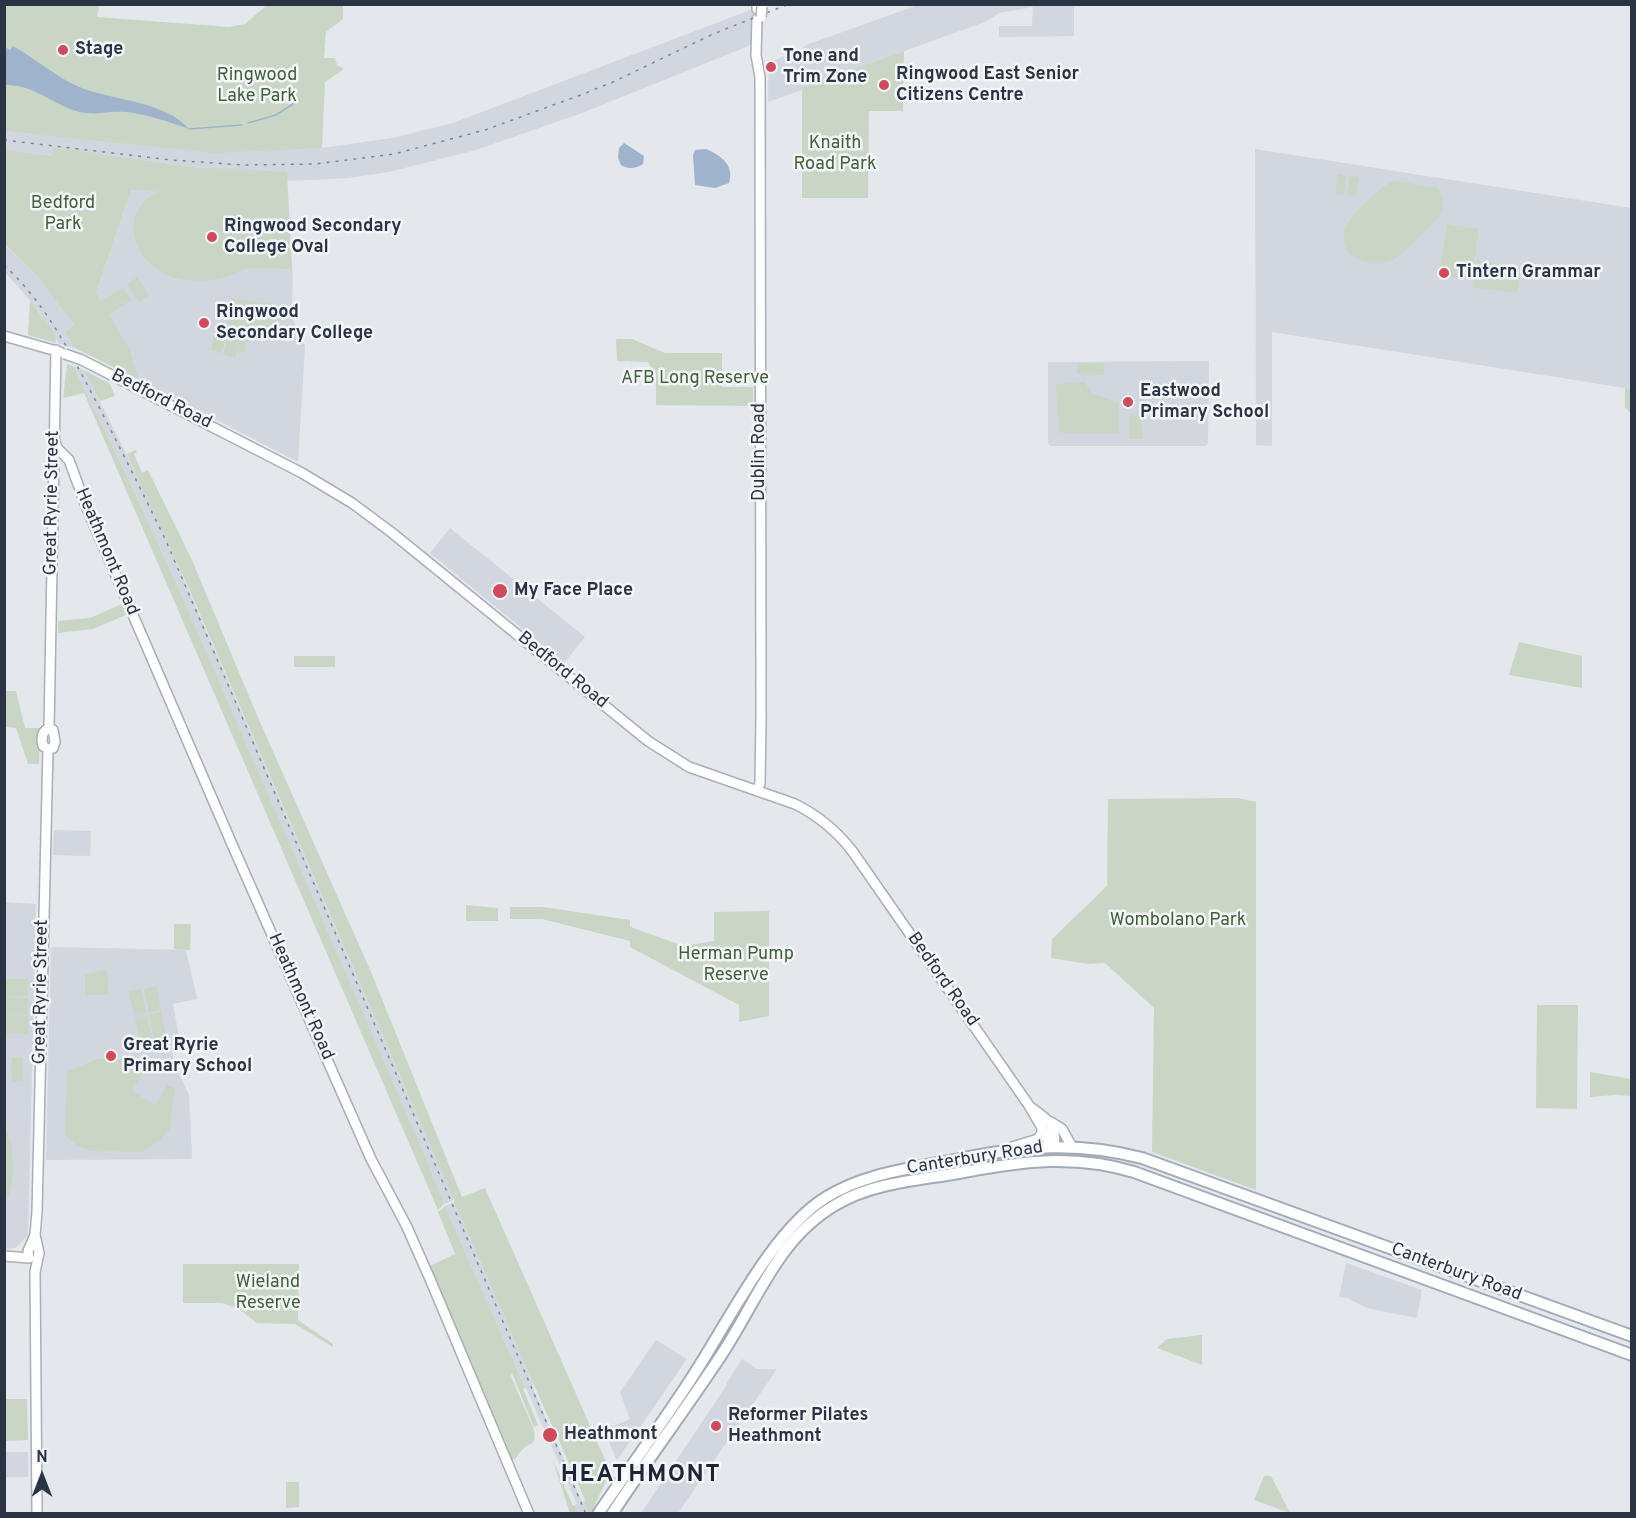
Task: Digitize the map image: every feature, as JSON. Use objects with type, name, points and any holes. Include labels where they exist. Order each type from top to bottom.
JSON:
[{"type":"main road","name":"Dublin Road","points":[[758,792],[761,717],[760,77],[762,60],[759,10]]},
{"type":"main road","name":"Bedford Road","points":[[4,336],[82,360],[300,472],[344,498],[391,532],[648,741],[689,767],[806,810],[841,836],[1028,1104],[1045,1124],[1051,1147]]},
{"type":"main road","name":"Great Ryrie Street","points":[[37,1514],[36,1272],[33,1254],[48,749],[43,746],[42,738],[44,731],[49,728],[53,468],[60,352]]},
{"type":"main road","name":"Heathmont Road","points":[[54,438],[57,448],[69,460],[75,479],[231,842],[367,1149],[406,1225],[430,1279],[529,1514]]},
{"type":"main road","name":"Heathmont Road","points":[[53,468],[64,467],[75,479]]},
{"type":"main road","name":"Bedford Road","points":[[1045,1124],[1062,1129],[1072,1147]]},
{"type":"main road","points":[[996,1152],[1038,1139],[1045,1124]]},
{"type":"main road","points":[[1050,1160],[1051,1147]]},
{"type":"main road","name":"Canterbury Road","points":[[670,1419],[691,1380],[776,1246],[805,1213],[825,1198],[851,1184],[880,1176],[996,1152],[1051,1147],[1105,1150],[1151,1161],[1632,1336]]},
{"type":"main road","name":"Canterbury Road","points":[[606,1511],[670,1419],[730,1341],[767,1276],[784,1250],[804,1227],[840,1202],[869,1191],[1012,1163],[1050,1160],[1097,1163],[1125,1170],[1632,1355]]},
{"type":"main road","points":[[1311,1238],[1316,1221]]},
{"type":"main road","points":[[6,1256],[33,1254]]},
{"type":"main road","points":[[1578,1335],[1585,1319]]},
{"type":"main road","points":[[719,1335],[730,1341]]},
{"type":"shaded area","points":[[918,5],[1074,5],[1074,36],[999,37],[999,26],[1032,26],[1033,7],[999,13],[985,22],[768,102],[769,62],[800,51],[806,45]]},
{"type":"shaded area","points":[[753,9],[751,45],[582,113],[476,150],[389,172],[349,178],[287,181],[287,173],[193,167],[141,160],[53,156],[5,150],[5,131],[55,136],[322,148],[392,138],[453,123]]},
{"type":"shaded area","name":"Tintern Grammar","points":[[1255,149],[1631,208],[1631,389],[1272,332],[1272,446],[1256,445]]},
{"type":"shaded area","name":"Ringwood Secondary College","points":[[131,190],[287,194],[293,280],[291,315],[305,346],[298,462],[139,380],[130,349],[96,293]]},
{"type":"shaded area","points":[[4,244],[39,278],[60,304],[74,325],[65,332],[75,348],[59,344],[39,311],[5,272]]},
{"type":"shaded area","name":"Eastwood Primary School","points":[[1209,361],[1208,443],[1206,446],[1050,446],[1048,443],[1048,362]]},
{"type":"shaded area","points":[[73,366],[84,370],[148,497],[454,1200],[444,1204],[182,596]]},
{"type":"shaded area","points":[[450,528],[585,637],[564,663],[430,553]]},
{"type":"shaded area","points":[[54,830],[91,831],[90,856],[53,855]]},
{"type":"shaded area","points":[[4,902],[36,904],[28,1236],[15,1248],[4,1249]]},
{"type":"shaded area","name":"Great Ryrie Primary School","points":[[51,947],[186,950],[197,999],[173,1004],[181,1048],[172,1051],[176,1067],[189,1095],[192,1159],[46,1160]]},
{"type":"shaded area","points":[[455,1202],[534,1385],[532,1386],[582,1502],[584,1501],[589,1513],[578,1513],[575,1505],[577,1504],[445,1206]]},
{"type":"shaded area","points":[[1346,1263],[1422,1290],[1417,1318],[1367,1308],[1347,1298],[1339,1297]]},
{"type":"shaded area","points":[[656,1340],[687,1359],[616,1459],[604,1430],[630,1419],[620,1392]]},
{"type":"shaded area","points":[[742,1359],[757,1369],[777,1369],[678,1513],[641,1513],[727,1385]]},
{"type":"shaded area","points":[[5,1452],[28,1452],[28,1477],[5,1477]]},
{"type":"green space","name":"Ringwood Lake Park","points":[[4,5],[99,5],[97,17],[229,27],[245,24],[267,5],[343,5],[343,19],[326,32],[324,58],[335,58],[337,65],[344,69],[325,82],[322,148],[213,153],[5,131]]},
{"type":"green space","name":"Knaith Road Park","points":[[904,51],[903,111],[869,111],[868,198],[802,198],[802,90],[804,87]]},
{"type":"green space","name":"Bedford Park","points":[[54,148],[193,167],[287,172],[292,269],[250,268],[223,278],[204,280],[185,280],[166,275],[145,258],[134,235],[137,210],[146,199],[163,191],[131,190],[96,293],[101,301],[123,288],[131,300],[109,314],[130,349],[139,380],[75,348],[65,332],[74,325],[39,278],[5,244],[5,150],[52,156]]},
{"type":"green space","points":[[1338,174],[1346,176],[1344,195],[1335,193]]},
{"type":"green space","points":[[1350,176],[1359,177],[1356,196],[1347,195]]},
{"type":"green space","points":[[1397,181],[1438,188],[1442,201],[1441,215],[1397,258],[1378,263],[1358,259],[1345,247],[1346,227],[1353,216],[1379,190]]},
{"type":"green space","points":[[1447,224],[1479,229],[1471,280],[1439,276]]},
{"type":"green space","points":[[1476,260],[1521,267],[1517,293],[1472,287]]},
{"type":"green space","points":[[137,277],[149,295],[139,302],[127,284]]},
{"type":"green space","points":[[231,298],[279,305],[275,331],[227,324]]},
{"type":"green space","points":[[30,300],[55,334],[56,343],[28,335]]},
{"type":"green space","points":[[216,329],[227,331],[222,353],[211,350]]},
{"type":"green space","points":[[229,331],[241,334],[240,338],[247,339],[245,353],[238,352],[239,343],[235,358],[223,355]]},
{"type":"green space","name":"AFB Long Reserve","points":[[616,339],[632,339],[665,353],[722,353],[722,387],[753,387],[753,406],[656,405],[656,376],[648,362],[617,361]]},
{"type":"green space","points":[[1077,363],[1104,363],[1104,375],[1077,374]]},
{"type":"green space","points":[[67,364],[73,366],[182,596],[417,1138],[444,1204],[438,1210],[84,393],[63,398]]},
{"type":"green space","points":[[84,370],[110,384],[115,396],[100,401]]},
{"type":"green space","points":[[1085,382],[1091,393],[1119,403],[1119,433],[1061,433],[1059,430],[1056,384]]},
{"type":"green space","points":[[1625,388],[1631,389],[1631,413],[1625,408]]},
{"type":"green space","points":[[1130,414],[1142,415],[1142,439],[1129,439]]},
{"type":"green space","points":[[136,450],[134,454],[142,473],[148,470],[192,560],[256,713],[371,972],[462,1197],[485,1188],[607,1464],[610,1473],[591,1513],[589,1513],[557,1436],[559,1435],[556,1428],[553,1428],[528,1371],[190,591],[127,454]]},
{"type":"green space","points":[[122,604],[126,615],[93,629],[58,633],[58,621],[90,618]]},
{"type":"green space","points":[[1519,642],[1582,656],[1582,688],[1509,675]]},
{"type":"green space","points":[[294,656],[335,656],[335,667],[294,667]]},
{"type":"green space","points":[[5,691],[16,691],[25,728],[40,728],[39,764],[28,764],[16,728],[5,727]]},
{"type":"green space","name":"Wombolano Park","points":[[1238,798],[1256,802],[1256,1190],[1152,1152],[1154,1008],[1105,963],[1088,964],[1051,958],[1052,939],[1107,886],[1108,799]]},
{"type":"green space","points":[[466,905],[498,908],[498,921],[466,921]]},
{"type":"green space","name":"Herman Pump Reserve","points":[[510,907],[543,907],[630,920],[630,927],[684,946],[714,941],[714,912],[769,911],[769,1016],[739,1022],[739,1005],[630,947],[630,941],[542,919],[510,919]]},
{"type":"green space","points":[[174,924],[191,924],[190,950],[174,949]]},
{"type":"green space","points":[[107,969],[108,995],[85,995],[85,975]]},
{"type":"green space","points":[[5,979],[28,979],[28,996],[5,996]]},
{"type":"green space","points":[[156,986],[161,1010],[149,1013],[144,989]]},
{"type":"green space","points":[[141,989],[146,1013],[134,1015],[129,991]]},
{"type":"green space","points":[[5,997],[28,998],[28,1015],[5,1015]]},
{"type":"green space","points":[[1537,1005],[1578,1005],[1577,1109],[1536,1108]]},
{"type":"green space","points":[[161,1012],[166,1036],[154,1039],[149,1015]]},
{"type":"green space","points":[[5,1016],[28,1016],[28,1034],[5,1033]]},
{"type":"green space","points":[[147,1016],[152,1040],[140,1042],[135,1018]]},
{"type":"green space","points":[[12,1057],[23,1058],[23,1082],[11,1082]]},
{"type":"green space","points":[[97,1059],[129,1060],[145,1070],[132,1091],[155,1105],[167,1085],[175,1088],[170,1129],[159,1141],[142,1152],[91,1151],[78,1146],[65,1136],[67,1072]]},
{"type":"green space","points":[[1590,1072],[1631,1079],[1631,1096],[1590,1097]]},
{"type":"green space","points":[[4,1122],[13,1163],[12,1184],[5,1203]]},
{"type":"green space","points":[[445,1206],[525,1388],[523,1389],[538,1425],[534,1427],[512,1373],[511,1376],[534,1430],[534,1436],[533,1442],[511,1461],[430,1266],[455,1254],[438,1212]]},
{"type":"green space","name":"Wieland Reserve","points":[[183,1264],[299,1264],[298,1320],[333,1344],[333,1347],[295,1324],[257,1323],[239,1309],[222,1303],[183,1303]]},
{"type":"green space","points":[[1202,1335],[1202,1365],[1157,1348],[1167,1339]]},
{"type":"green space","points":[[5,1399],[27,1399],[28,1440],[5,1441]]},
{"type":"green space","points":[[552,1458],[573,1506],[575,1505],[578,1513],[570,1513]]},
{"type":"green space","points":[[1264,1476],[1271,1476],[1290,1513],[1254,1500]]},
{"type":"green space","points":[[286,1482],[299,1482],[299,1507],[286,1508]]},
{"type":"water","points":[[13,46],[77,86],[166,112],[189,129],[134,113],[79,112],[23,87],[5,85],[5,47],[10,50]]},
{"type":"water","points":[[624,143],[644,156],[643,164],[632,168],[621,165],[618,158],[619,148]]},
{"type":"water","points":[[706,149],[717,154],[728,166],[729,183],[715,188],[695,185],[693,155],[695,150]]},
{"type":"waterway","points":[[248,123],[276,115],[299,100]]},
{"type":"waterway","points":[[189,129],[242,125]]},
{"type":"railway","points":[[4,140],[171,160],[243,165],[315,164],[394,154],[485,130],[578,96],[613,82],[713,34],[789,4]]},
{"type":"railway","points":[[4,265],[46,314],[68,349],[166,541],[586,1514]]},
{"type":"place","name":"Stage","points":[[63,50]]},
{"type":"place","name":"Tone and Trim Zone","points":[[771,67]]},
{"type":"place","name":"Ringwood East Senior Citizens Centre","points":[[884,85]]},
{"type":"place","name":"Ringwood Secondary College Oval","points":[[212,237]]},
{"type":"place","name":"Tintern Grammar","points":[[1444,273]]},
{"type":"place","name":"Ringwood Secondary College","points":[[204,323]]},
{"type":"place","name":"Eastwood Primary School","points":[[1128,402]]},
{"type":"place","name":"My Face Place","points":[[500,591]]},
{"type":"place","name":"Great Ryrie Primary School","points":[[111,1056]]},
{"type":"place","name":"Reformer Pilates Heathmont","points":[[716,1426]]},
{"type":"place","name":"Heathmont","points":[[550,1435]]},
{"type":"district","name":"HEATHMONT","points":[[641,1476]]}]
